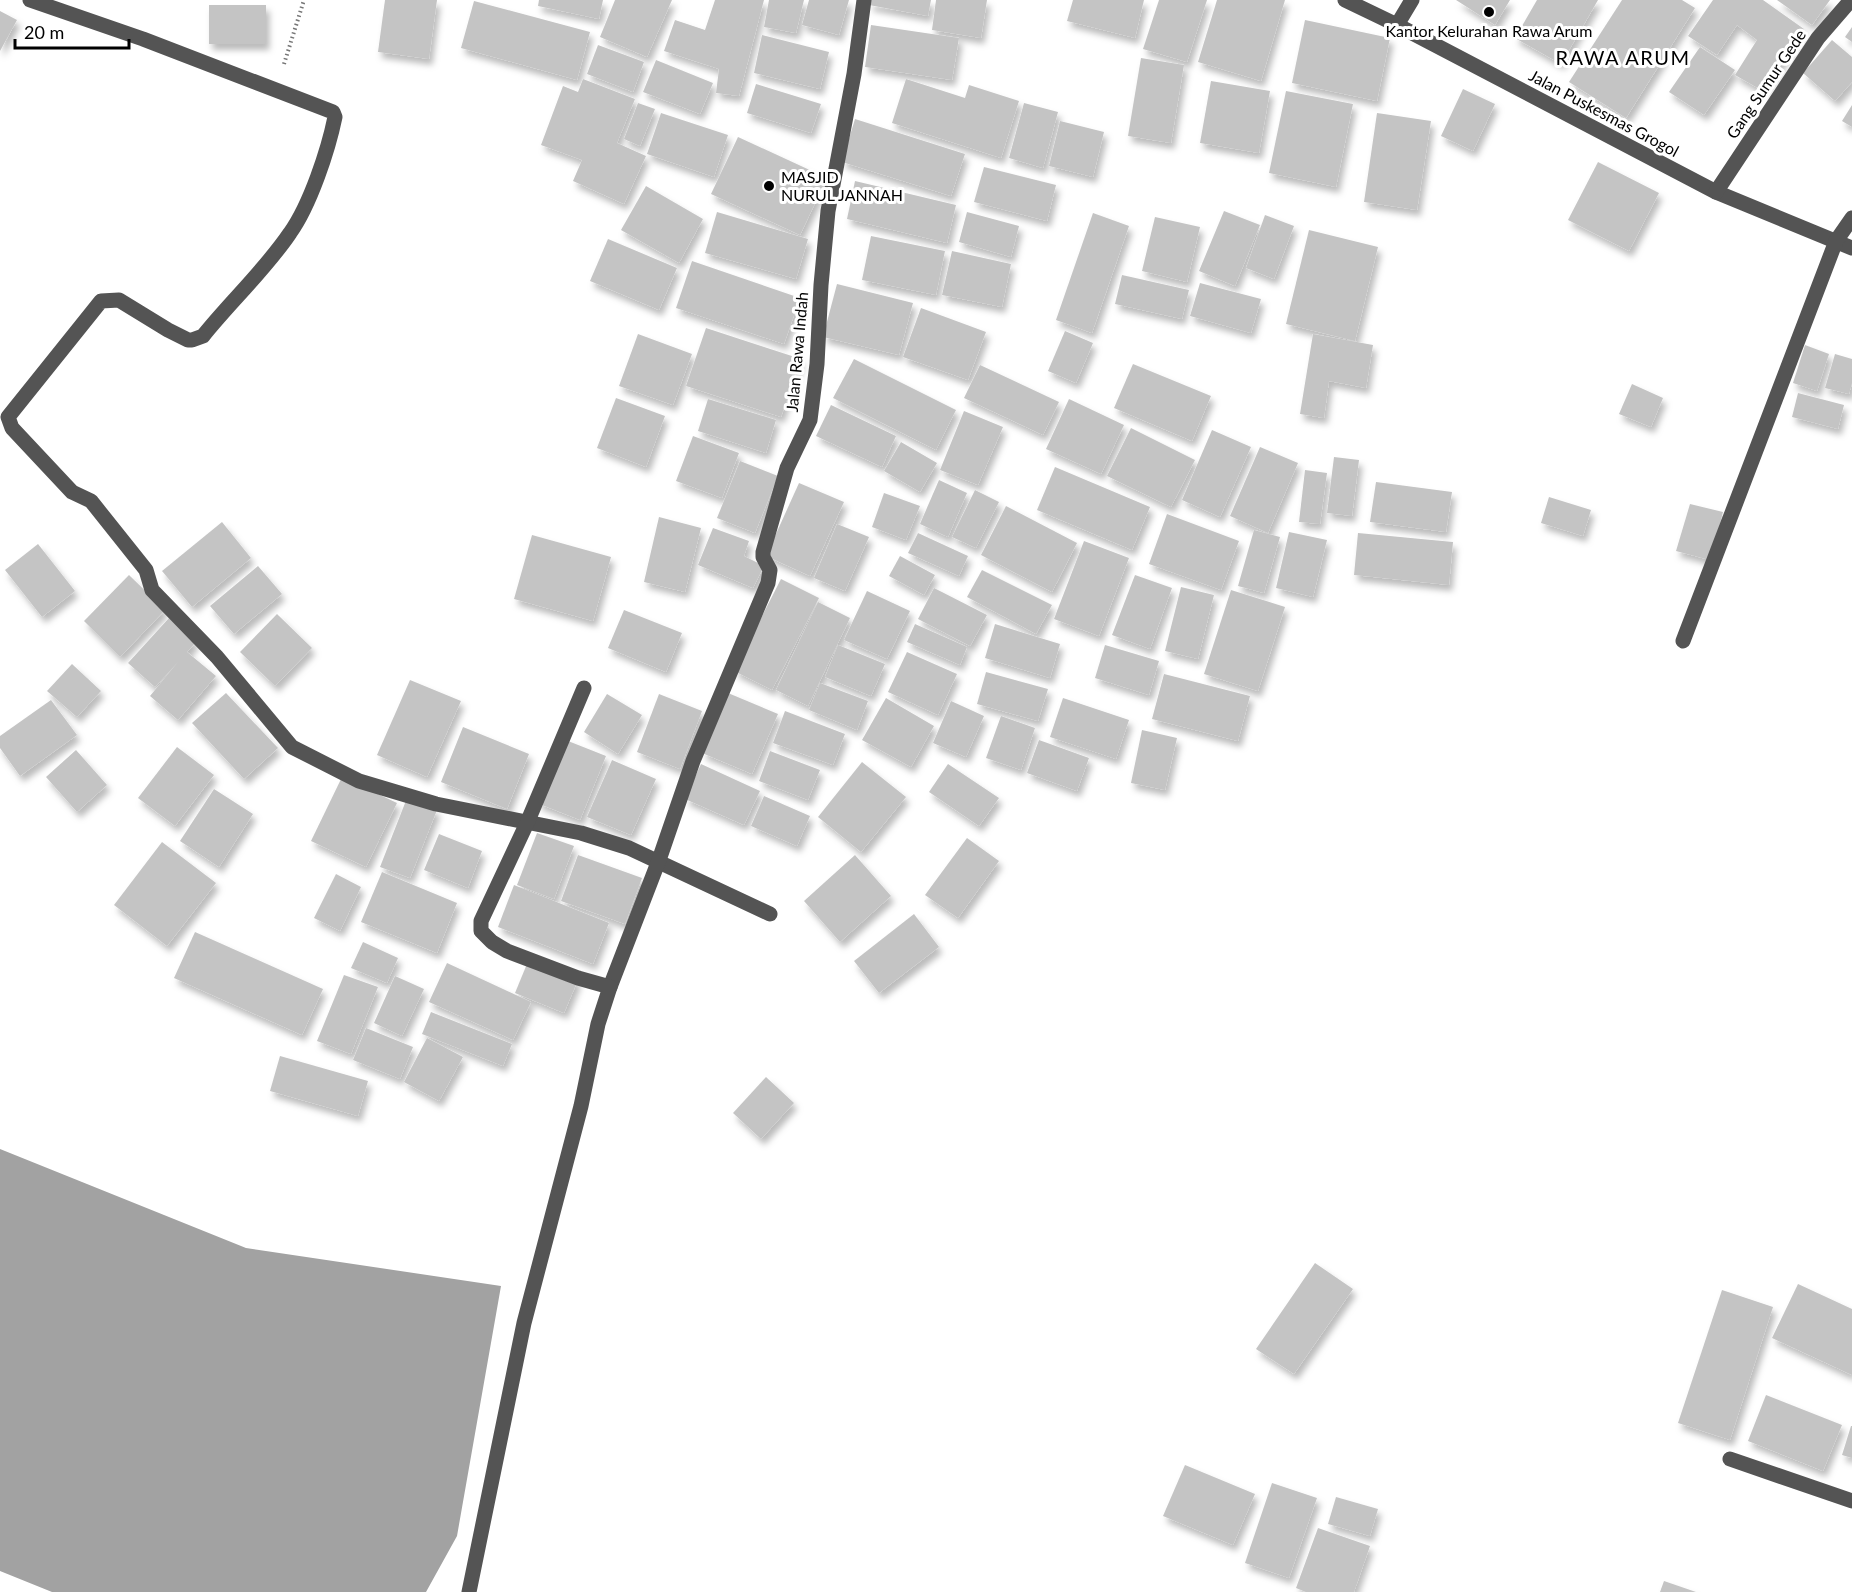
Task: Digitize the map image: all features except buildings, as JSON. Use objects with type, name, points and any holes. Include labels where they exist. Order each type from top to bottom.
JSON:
[{"type":"street","points":[[30,0],[143,39],[335,114],[325,154],[307,200],[291,232],[203,336],[192,340],[168,330],[119,300],[100,302],[8,417],[8,421],[72,492],[91,501],[146,570],[152,590],[217,657],[292,747],[359,781],[436,804],[581,833],[629,848],[659,860],[770,914]]},
{"type":"street","name":"Jalan Rawa Indah","points":[[469,1592],[524,1323],[581,1106],[598,1024],[693,761],[768,583],[770,570],[763,557],[763,552],[787,468],[810,420],[817,364],[828,211],[854,74],[864,0]]},
{"type":"street","name":"Jalan Puskesmas Grogol","points":[[1345,0],[1716,192],[1852,248]]},
{"type":"street","points":[[1397,25],[1412,0]]},
{"type":"street","name":"Gang Sumur Gede","points":[[1716,192],[1818,38],[1851,0]]},
{"type":"street","points":[[1683,640],[1836,241],[1852,218]]},
{"type":"street","points":[[584,688],[527,823],[485,913],[482,931],[492,942],[507,951],[578,978],[610,987]]},
{"type":"street","points":[[1730,1459],[1852,1501]]},
{"type":"path","points":[[275,90],[304,0]]},
{"type":"shaded area","points":[[0,1149],[246,1248],[501,1286],[457,1536],[426,1592],[52,1592],[0,1571]]},
{"type":"place","name":"Kantor Kelurahan Rawa Arum","points":[[1489,12]]},
{"type":"place","name":"MASJID NURUL JANNAH","points":[[769,186]]},
{"type":"district","name":"RAWA ARUM","points":[[1623,58]]}]
